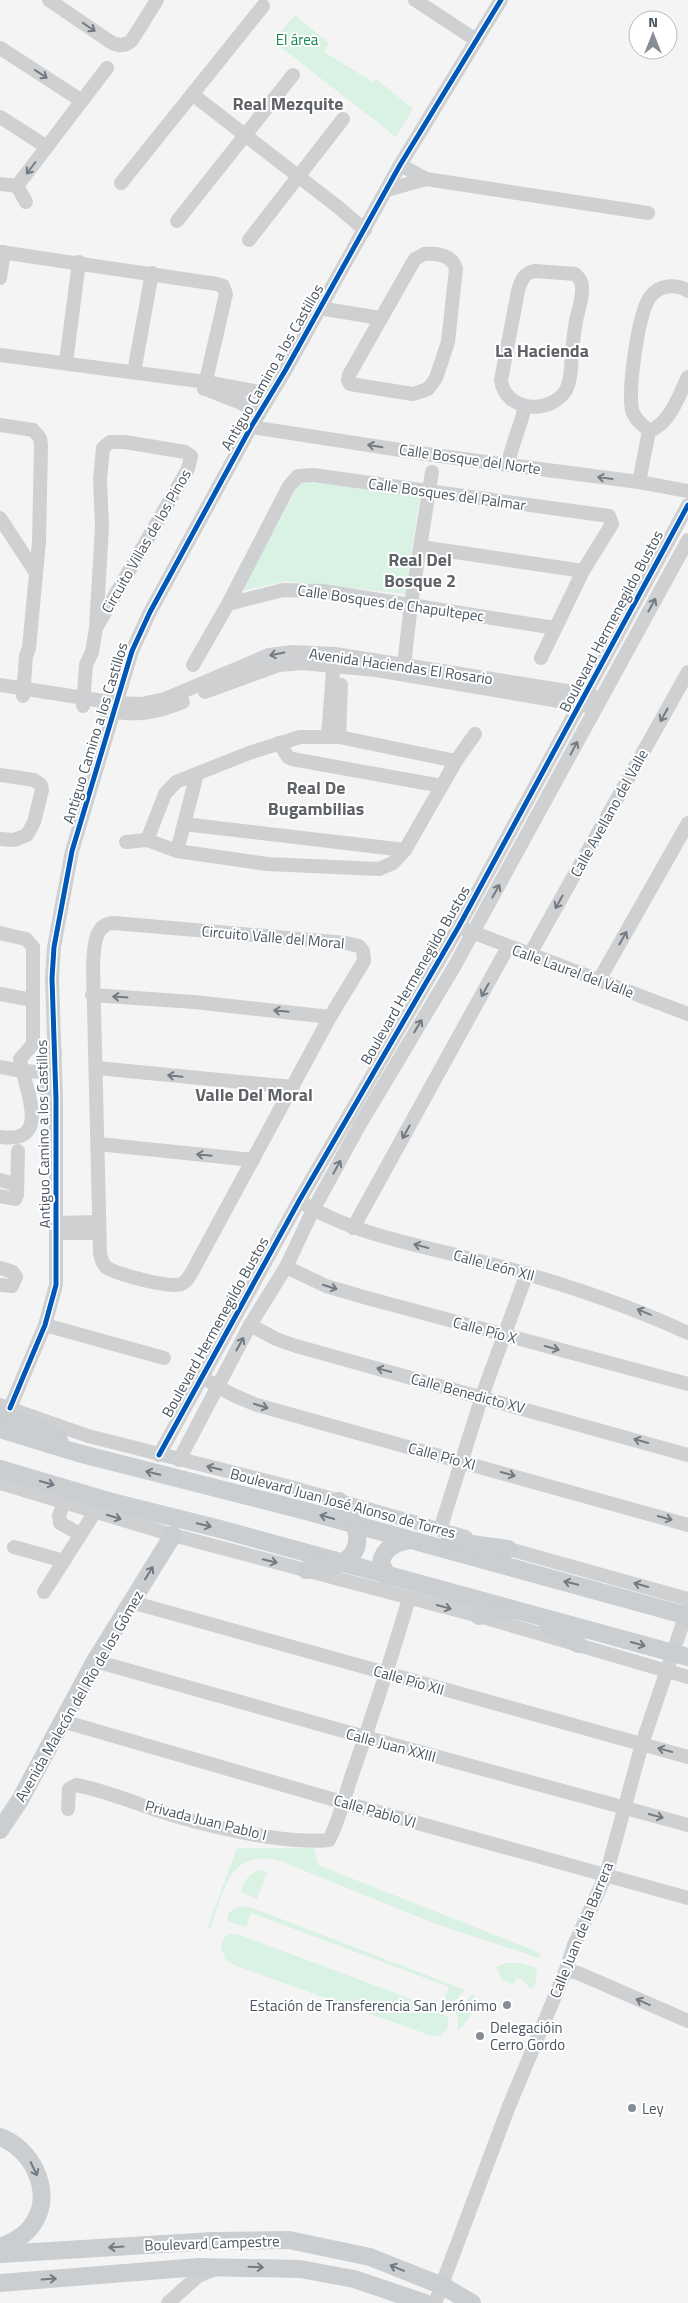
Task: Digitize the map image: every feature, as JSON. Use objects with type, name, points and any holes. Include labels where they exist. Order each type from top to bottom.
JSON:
[{"type":"main road","points":[[3,1409],[44,1430],[78,1453]]},
{"type":"main road","name":"Boulevard Juan José Alonso de Torres","points":[[0,1429],[78,1453],[302,1510],[408,1540],[687,1609]]},
{"type":"main road","points":[[0,1469],[680,1655]]},
{"type":"main road","points":[[306,1570],[342,1563],[352,1554],[357,1541],[356,1532],[339,1502]]},
{"type":"main road","name":"Avenida Malecón del Río de los Gómez","points":[[0,1830],[20,1800],[95,1661],[173,1535]]},
{"type":"main road","points":[[387,1576],[382,1567],[383,1555],[391,1547],[408,1540],[441,1540],[508,1549]]},
{"type":"main road","points":[[479,1616],[515,1610]]},
{"type":"main road","points":[[532,1615],[578,1644]]},
{"type":"main road","points":[[0,2137],[14,2144],[27,2156],[38,2175],[41,2194],[38,2212],[31,2226],[24,2234],[0,2247]]},
{"type":"main road","name":"Boulevard Campestre","points":[[0,2254],[213,2241],[289,2240],[370,2257],[443,2286],[472,2303]]},
{"type":"main road","name":"Boulevard Campestre","points":[[0,2283],[224,2267],[300,2269],[347,2278],[425,2303]]},
{"type":"street","points":[[49,0],[115,44],[124,45],[132,40],[157,0]]},
{"type":"street","points":[[415,0],[476,40]]},
{"type":"street","name":"Antiguo Camino a los Castillos","points":[[3,1409],[45,1324],[56,1285],[56,1099],[52,978],[54,947],[72,850],[132,651],[143,626],[251,427],[285,371],[400,165],[501,0]]},
{"type":"street","points":[[121,183],[263,6]]},
{"type":"street","points":[[0,48],[82,102]]},
{"type":"street","points":[[17,186],[107,68]]},
{"type":"street","points":[[177,221],[293,75]]},
{"type":"street","points":[[192,94],[338,207],[364,230]]},
{"type":"street","points":[[0,117],[47,147]]},
{"type":"street","points":[[249,240],[343,119]]},
{"type":"street","points":[[400,165],[426,179],[648,213]]},
{"type":"street","points":[[387,190],[426,179]]},
{"type":"street","points":[[0,184],[17,186]]},
{"type":"street","points":[[17,186],[26,202]]},
{"type":"street","points":[[0,278],[2,252],[152,273],[223,286],[226,294],[201,384]]},
{"type":"street","points":[[424,254],[436,254],[446,257],[454,264],[452,313],[448,342],[433,384],[421,393],[413,394],[354,385],[348,382],[349,375],[378,323],[415,259],[424,254]]},
{"type":"street","points":[[66,362],[79,262]]},
{"type":"street","points":[[535,271],[575,274],[581,282],[582,296],[572,343],[568,388],[563,395],[549,404],[525,407],[508,399],[504,394],[501,380],[521,281],[526,274],[535,271]]},
{"type":"street","points":[[134,372],[152,273]]},
{"type":"street","points":[[649,431],[638,422],[632,411],[634,365],[639,328],[649,298],[659,288],[671,286],[688,291]]},
{"type":"street","points":[[317,312],[378,323]]},
{"type":"street","points":[[0,355],[66,362],[270,394]]},
{"type":"street","points":[[649,431],[660,425],[673,407],[688,377]]},
{"type":"street","points":[[201,384],[236,400],[259,414]]},
{"type":"street","points":[[512,465],[520,441],[518,432],[525,407]]},
{"type":"street","points":[[0,425],[33,430],[40,438],[39,542],[29,648],[33,660],[27,693]]},
{"type":"street","name":"Calle Bosque del Norte","points":[[251,427],[433,455],[639,482],[688,491]]},
{"type":"street","points":[[639,482],[649,431]]},
{"type":"street","name":"Circuito Villas de los Pinos","points":[[88,703],[86,665],[92,652],[96,628],[101,555],[99,488],[103,448],[116,441],[185,452],[191,456],[188,469],[96,628]]},
{"type":"street","points":[[404,670],[411,604],[432,472]]},
{"type":"street","name":"Calle Bosques del Palmar","points":[[228,604],[289,486],[298,476],[313,475],[609,516],[612,524],[583,571]]},
{"type":"street","name":"Boulevard Hermenegildo Bustos","points":[[160,1455],[299,1202],[460,926],[688,505]]},
{"type":"street","points":[[0,518],[36,573]]},
{"type":"street","name":"Boulevard Hermenegildo Bustos","points":[[179,1460],[250,1325],[286,1267],[313,1210],[473,933],[688,540]]},
{"type":"street","points":[[421,547],[583,571],[541,658]]},
{"type":"street","name":"Calle Bosques de Chapultepec","points":[[228,604],[263,594],[298,589],[411,604],[554,628]]},
{"type":"street","points":[[193,665],[228,604]]},
{"type":"street","name":"Avenida Haciendas El Rosario","points":[[0,685],[27,693],[115,707],[142,714],[269,655],[293,652],[599,702]]},
{"type":"street","points":[[334,737],[338,660]]},
{"type":"street","name":"Calle Avellano del Valle","points":[[530,954],[688,672]]},
{"type":"street","name":"Avenida Haciendas El Rosario","points":[[522,689],[553,700],[582,699]]},
{"type":"street","name":"Avenida Haciendas El Rosario","points":[[0,694],[27,693]]},
{"type":"street","points":[[553,700],[566,710],[569,726]]},
{"type":"street","points":[[126,842],[147,840],[177,851],[267,864],[369,870],[386,867],[393,863],[405,850],[456,761],[475,734]]},
{"type":"street","points":[[147,840],[168,790],[176,782],[279,742],[300,737],[334,737],[456,761]]},
{"type":"street","points":[[279,742],[288,757],[292,759],[442,786]]},
{"type":"street","points":[[177,851],[197,774]]},
{"type":"street","points":[[0,775],[34,780],[41,785],[42,790],[34,822],[26,836],[14,840],[0,839]]},
{"type":"street","points":[[184,824],[405,850]]},
{"type":"street","points":[[598,980],[688,824]]},
{"type":"street","name":"Circuito Valle del Moral","points":[[110,923],[354,944],[363,951],[364,961],[330,1017],[193,1270],[183,1284],[170,1285],[109,1268],[101,1260],[98,1227],[98,1144],[92,967],[100,928],[110,923]]},
{"type":"street","name":"Calle Laurel del Valle","points":[[460,926],[508,947],[688,1014]]},
{"type":"street","points":[[0,933],[26,939],[33,947],[33,1044],[20,1056],[30,1102],[32,1123],[28,1132],[22,1136],[0,1137]]},
{"type":"street","points":[[353,1228],[508,947]]},
{"type":"street","points":[[0,994],[32,1000]]},
{"type":"street","points":[[92,996],[194,1002],[330,1017]]},
{"type":"street","points":[[55,1053],[46,1061],[45,1072],[46,1092],[56,1099]]},
{"type":"street","points":[[0,1067],[22,1072],[45,1072]]},
{"type":"street","points":[[96,1068],[293,1087]]},
{"type":"street","points":[[98,1144],[253,1160]]},
{"type":"street","points":[[0,1196],[15,1199],[18,1151]]},
{"type":"street","points":[[0,1180],[17,1185]]},
{"type":"street","name":"Calle León XII","points":[[299,1202],[353,1228],[527,1273],[620,1303],[688,1333]]},
{"type":"street","points":[[56,1228],[98,1227]]},
{"type":"street","name":"Calle Pío X","points":[[286,1267],[326,1286],[688,1384]]},
{"type":"street","points":[[0,1268],[13,1272],[16,1277],[12,1286],[0,1285]]},
{"type":"street","points":[[440,1530],[482,1396],[527,1273]]},
{"type":"street","points":[[45,1324],[164,1358]]},
{"type":"street","name":"Calle Benedicto XV","points":[[250,1325],[284,1342],[688,1454]]},
{"type":"street","name":"Calle Pío XI","points":[[202,1376],[217,1386],[257,1405],[688,1524]]},
{"type":"street","name":"Boulevard Juan José Alonso de Torres","points":[[3,1409],[88,1436],[508,1549],[687,1609]]},
{"type":"street","points":[[0,1483],[173,1535],[479,1616],[688,1676]]},
{"type":"street","points":[[64,1502],[59,1516],[60,1523],[80,1534]]},
{"type":"street","points":[[44,1592],[95,1512]]},
{"type":"street","points":[[14,1547],[64,1561]]},
{"type":"street","points":[[342,1802],[388,1674],[409,1598]]},
{"type":"street","name":"Calle Pío XII","points":[[131,1602],[688,1756]]},
{"type":"street","name":"Calle Juan de la Barrera","points":[[435,2303],[443,2286],[506,2112],[566,1970],[574,1946],[606,1875],[642,1744],[667,1671],[680,1655],[687,1609]]},
{"type":"street","name":"Calle Juan XXIII","points":[[95,1661],[364,1738],[688,1825]]},
{"type":"street","name":"Calle Pablo VI","points":[[62,1721],[342,1802],[688,1898]]},
{"type":"street","name":"Privada Juan Pablo I","points":[[68,1809],[68,1789],[78,1785],[171,1815],[242,1832],[317,1841],[329,1840],[335,1829],[342,1802]]},
{"type":"street","points":[[566,1970],[578,1973],[688,2021]]},
{"type":"street","points":[[168,2303],[203,2273],[224,2267]]},
{"type":"street","points":[[165,2271],[174,2273],[180,2279],[182,2286],[179,2293]]},
{"type":"green space","name":"El área","points":[[295,15],[329,43],[324,52],[373,82],[376,79],[413,109],[396,137],[273,41]]},
{"type":"green space","points":[[301,481],[420,496],[405,594],[287,581],[241,591]]},
{"type":"green space","points":[[237,1848],[314,1848],[318,1865],[540,1953],[539,1958],[436,1924],[278,1860],[261,1858],[248,1861],[238,1867],[230,1876],[210,1929],[207,1929]]},
{"type":"green space","points":[[262,1870],[267,1872],[257,1899],[242,1893],[241,1890],[248,1877],[254,1872]]},
{"type":"green space","points":[[240,1906],[253,1908],[465,1990],[455,2001],[444,2002],[449,1987],[251,1913],[246,1927],[227,1921],[229,1912]]},
{"type":"green space","points":[[237,1934],[438,2009],[448,2018],[448,2027],[441,2036],[429,2035],[234,1965],[225,1959],[221,1946],[224,1937]]},
{"type":"green space","points":[[506,1963],[519,1963],[537,1968],[535,1986],[530,1989],[525,1982],[517,1977],[513,1984],[502,1980],[496,1967]]},
{"type":"green space","points":[[473,1993],[476,2002],[474,2008],[469,2018],[458,2031],[458,2018],[454,2009],[463,2006]]},
{"type":"cycle path","points":[[10,1408],[45,1325],[56,1285],[56,1099],[52,978],[54,947],[72,851],[132,651],[150,612],[251,427],[285,371],[400,165],[501,0]]},
{"type":"cycle path","points":[[159,1455],[299,1201],[459,926],[688,505]]},
{"type":"place","name":"Estación de Transferencia San Jerónimo","points":[[507,2005]]},
{"type":"place","name":"Delegacióin Cerro Gordo","points":[[480,2036]]},
{"type":"place","name":"Ley","points":[[632,2108]]},
{"type":"district","name":"Real Mezquite","points":[[288,103]]},
{"type":"district","name":"La Hacienda","points":[[542,350]]},
{"type":"district","name":"Real Del Bosque 2","points":[[420,569]]},
{"type":"district","name":"Real De Bugambilias","points":[[316,798]]},
{"type":"district","name":"Valle Del Moral","points":[[254,1094]]}]
